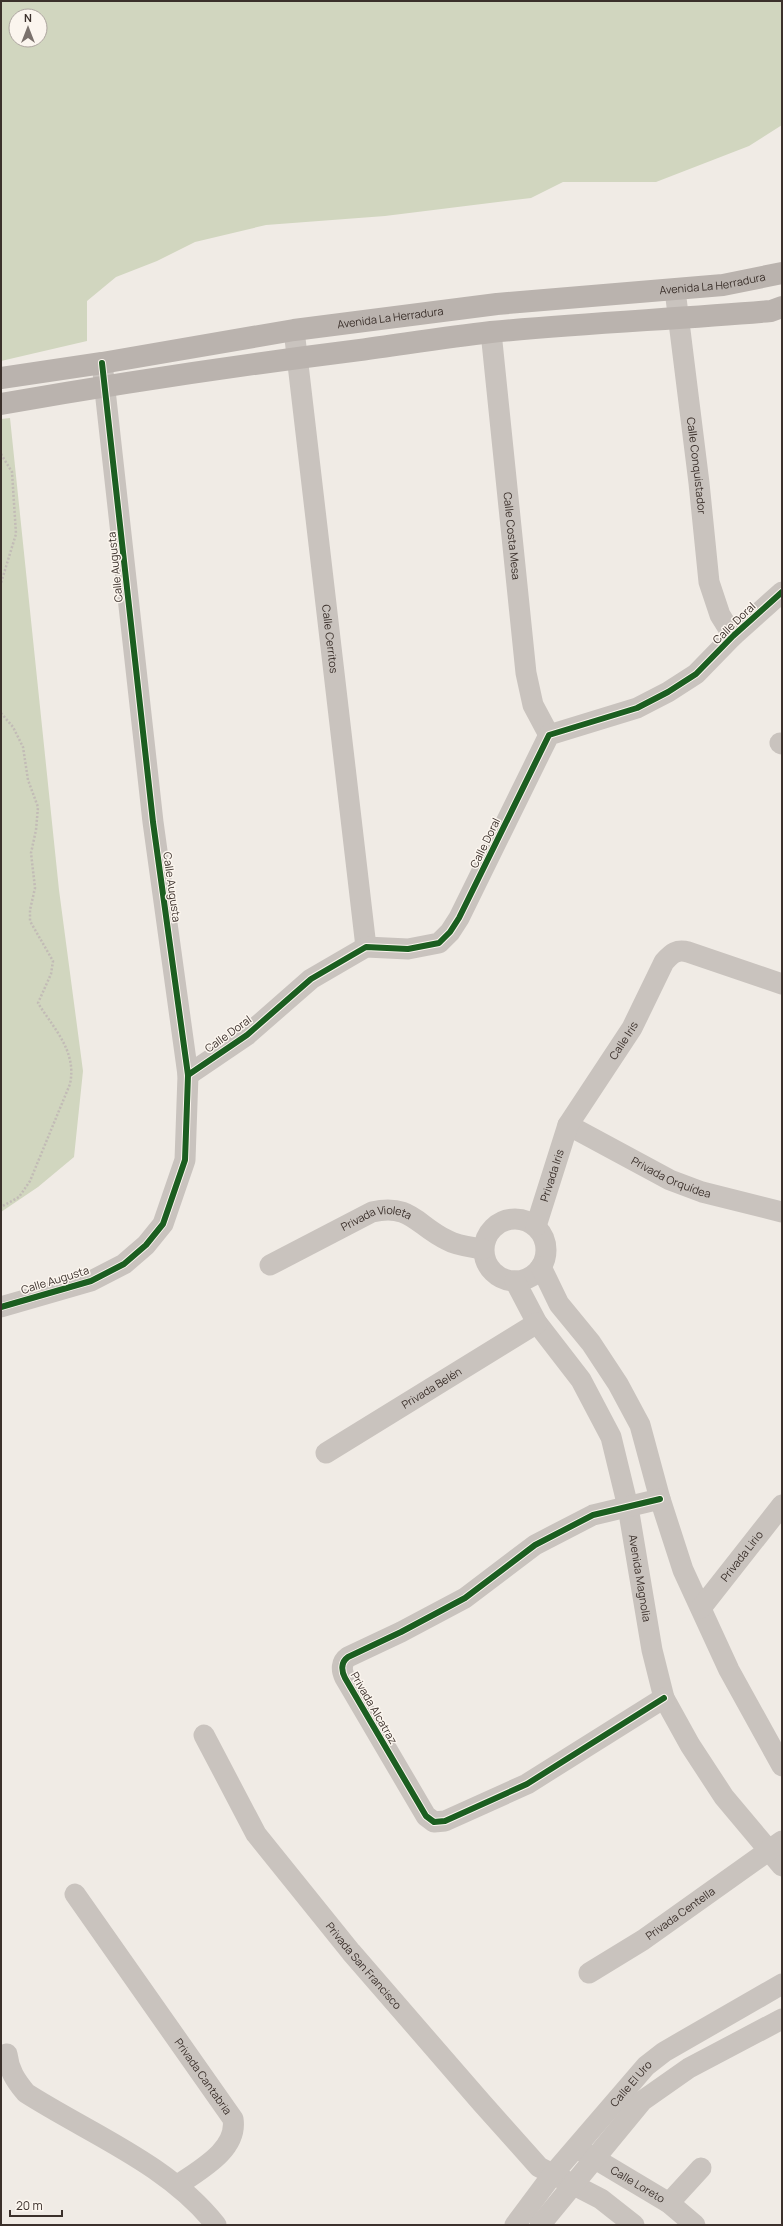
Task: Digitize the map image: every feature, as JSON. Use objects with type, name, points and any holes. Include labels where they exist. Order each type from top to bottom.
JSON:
[{"type":"street","name":"Avenida La Herradura","points":[[1,378],[102,364],[294,330],[497,304],[723,285],[782,273]]},
{"type":"street","name":"Calle Conquistador","points":[[675,290],[699,483],[709,582],[720,615],[733,636]]},
{"type":"street","points":[[1,404],[105,386],[491,332],[638,320],[679,319],[771,311],[782,307]]},
{"type":"street","name":"Calle Cerritos","points":[[294,330],[299,358],[366,948]]},
{"type":"street","name":"Calle Costa Mesa","points":[[491,332],[526,673],[533,705],[549,735]]},
{"type":"street","name":"Calle Augusta","points":[[1,1307],[91,1281],[124,1264],[146,1245],[163,1224],[185,1160],[188,1075],[153,822],[102,364]]},
{"type":"street","name":"Calle Doral","points":[[188,1075],[247,1035],[311,979],[366,948],[408,950],[427,947],[439,943],[450,932],[459,918],[549,735],[637,708],[668,692],[696,674],[733,636],[782,592]]},
{"type":"street","name":"Calle Iris","points":[[568,1124],[632,1028],[664,962],[673,953],[681,950],[782,984]]},
{"type":"street","name":"Privada Orquídea","points":[[568,1124],[670,1180],[702,1192],[782,1212]]},
{"type":"street","name":"Privada Iris","points":[[536,1226],[568,1124]]},
{"type":"street","name":"Privada Violeta","points":[[270,1265],[372,1212],[384,1209],[407,1213],[447,1241],[483,1249]]},
{"type":"street","points":[[516,1218],[527,1220],[536,1226],[543,1235],[546,1245],[546,1256],[541,1267],[534,1275],[524,1280],[505,1280],[496,1275],[484,1259],[484,1240],[489,1231],[496,1224],[505,1220],[516,1218]]},
{"type":"street","points":[[541,1267],[559,1304],[591,1343],[618,1384],[640,1425],[660,1499],[683,1570],[729,1670],[782,1766]]},
{"type":"street","name":"Avenida Magnolia","points":[[515,1281],[537,1323],[581,1380],[611,1437],[628,1506],[652,1650],[664,1698],[690,1745],[724,1798],[778,1853]]},
{"type":"street","name":"Privada Belén","points":[[326,1453],[537,1323]]},
{"type":"street","name":"Privada Alcatraz","points":[[660,1499],[593,1515],[535,1545],[465,1598],[401,1632],[348,1657],[344,1660],[342,1673],[426,1816],[434,1822],[445,1821],[527,1784],[664,1698]]},
{"type":"street","name":"Privada Lirio","points":[[701,1608],[782,1505]]},
{"type":"street","name":"Privada San Francisco","points":[[204,1735],[256,1834],[302,1893],[480,2102],[539,2166],[553,2174]]},
{"type":"street","name":"Privada Centella","points":[[589,1973],[644,1940],[778,1853]]},
{"type":"street","name":"Privada Cantabria","points":[[76,1894],[234,2120],[234,2132],[222,2150],[178,2185]]},
{"type":"street","name":"Calle El Uro","points":[[515,2225],[553,2174],[577,2148],[630,2083],[658,2056],[782,1984]]},
{"type":"street","name":"Calle El Uro","points":[[540,2225],[572,2184],[637,2107],[658,2089],[695,2065],[782,2019]]},
{"type":"street","points":[[7,2054],[9,2068],[14,2079],[26,2093],[178,2185],[201,2206],[216,2225]]},
{"type":"street","name":"Calle Loreto","points":[[577,2148],[669,2203],[695,2225]]},
{"type":"street","points":[[669,2203],[701,2168]]},
{"type":"street","points":[[553,2174],[601,2199],[634,2225]]},
{"type":"street","points":[[601,2199],[625,2176]]},
{"type":"path","points":[[1,454],[12,472],[16,534],[1,583]]},
{"type":"path","points":[[1,713],[13,727],[23,747],[28,780],[38,807],[36,830],[31,853],[35,888],[30,910],[30,920],[53,961],[51,974],[38,1003],[64,1040],[72,1062],[73,1073],[70,1084],[30,1181],[19,1197],[1,1207]]},
{"type":"green space","points":[[1,1],[782,1],[782,125],[749,146],[656,182],[563,182],[531,198],[385,216],[266,225],[195,242],[157,261],[116,277],[87,301],[87,341],[1,361]]},
{"type":"green space","points":[[10,418],[59,890],[83,1071],[74,1157],[38,1187],[1,1212],[1,419]]},
{"type":"cycle path","points":[[1,1307],[91,1281],[124,1264],[146,1245],[163,1224],[185,1160],[188,1075],[153,822],[102,363]]},
{"type":"cycle path","points":[[188,1075],[247,1035],[311,979],[366,947],[408,949],[439,943],[450,932],[459,918],[549,735],[637,708],[668,692],[696,674],[733,636],[782,592]]},
{"type":"cycle path","points":[[660,1499],[593,1515],[535,1545],[465,1598],[401,1632],[348,1657],[344,1661],[342,1669],[345,1678],[426,1816],[434,1822],[445,1821],[527,1784],[664,1698]]}]
